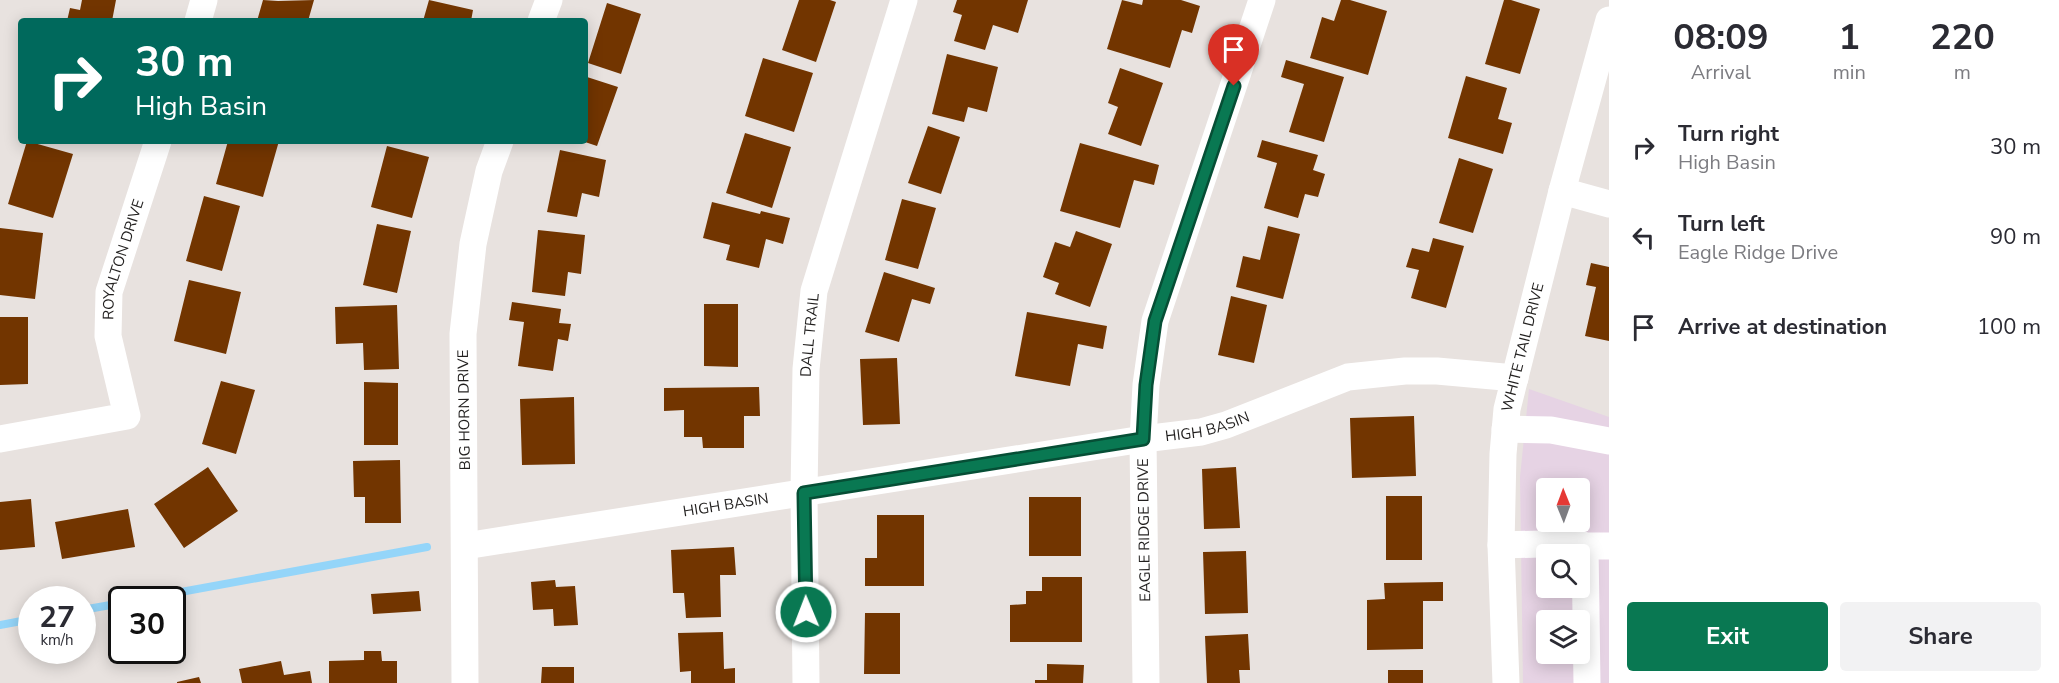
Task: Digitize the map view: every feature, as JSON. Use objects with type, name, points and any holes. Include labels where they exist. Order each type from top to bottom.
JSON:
[{"type":"street","points":[[199,18],[204,0]]},
{"type":"street","points":[[542,18],[549,0]]},
{"type":"street","name":"DALL TRAIL","points":[[806,683],[804,493],[806,369],[814,291],[904,0]]},
{"type":"street","name":"EAGLE RIDGE DRIVE","points":[[1146,683],[1143,439],[1146,385],[1155,321],[1262,0]]},
{"type":"street","name":"WHITE TAIL DRIVE","points":[[1506,683],[1501,545],[1507,409],[1562,191],[1609,21]]},
{"type":"street","name":"ROYALTON DRIVE","points":[[0,439],[127,416],[108,336],[109,292],[157,144]]},
{"type":"street","name":"BIG HORN DRIVE","points":[[465,683],[463,334],[473,244],[489,171],[499,144]]},
{"type":"street","points":[[1562,191],[1609,204]]},
{"type":"street","name":"HIGH BASIN","points":[[465,546],[1143,439],[1201,432],[1226,425],[1348,377],[1405,371],[1437,371],[1515,378]]},
{"type":"street","points":[[1505,429],[1551,430],[1609,441]]},
{"type":"street","points":[[1501,545],[1578,543],[1597,546],[1587,683]]},
{"type":"shaded area","points":[[1529,389],[1609,417],[1609,683],[1523,683],[1520,477]]},
{"type":"building","points":[[82,0],[116,0],[113,18],[68,18],[70,8],[80,10]]},
{"type":"building","points":[[263,0],[314,0],[309,18],[258,18]]},
{"type":"building","points":[[429,0],[473,10],[472,18],[424,18]]},
{"type":"building","points":[[799,0],[836,2],[816,62],[782,50]]},
{"type":"building","points":[[957,0],[1028,0],[1018,33],[993,25],[985,50],[954,41],[962,15],[953,12]]},
{"type":"building","points":[[1122,0],[1142,5],[1143,0],[1181,0],[1200,6],[1192,33],[1182,30],[1170,68],[1107,49]]},
{"type":"building","points":[[1341,0],[1350,0],[1387,11],[1368,75],[1310,58],[1322,17],[1334,21]]},
{"type":"building","points":[[1504,0],[1540,9],[1520,74],[1485,64]]},
{"type":"building","points":[[607,3],[641,14],[621,74],[588,63]]},
{"type":"building","points":[[947,54],[998,67],[987,112],[968,107],[964,122],[932,114]]},
{"type":"building","points":[[763,58],[813,73],[794,132],[745,116]]},
{"type":"building","points":[[1286,60],[1344,77],[1324,142],[1289,132],[1304,84],[1281,77]]},
{"type":"building","points":[[1120,68],[1163,83],[1141,146],[1108,134],[1118,107],[1108,103]]},
{"type":"building","points":[[1466,76],[1507,88],[1498,119],[1512,123],[1503,154],[1448,138]]},
{"type":"building","points":[[588,77],[618,87],[597,146],[588,143]]},
{"type":"building","points":[[928,126],[960,137],[941,194],[908,183]]},
{"type":"building","points":[[745,133],[791,147],[772,208],[726,193]]},
{"type":"building","points":[[1262,140],[1318,155],[1313,170],[1325,174],[1318,197],[1305,194],[1298,218],[1264,208],[1277,163],[1257,157]]},
{"type":"building","points":[[1080,143],[1159,165],[1154,185],[1134,180],[1120,228],[1060,211]]},
{"type":"building","points":[[26,144],[38,144],[73,154],[53,218],[8,204]]},
{"type":"building","points":[[227,144],[278,144],[263,197],[216,184]]},
{"type":"building","points":[[387,146],[429,157],[412,218],[371,207]]},
{"type":"building","points":[[560,150],[606,160],[599,197],[582,193],[577,217],[547,212]]},
{"type":"building","points":[[1459,158],[1493,169],[1473,233],[1439,223]]},
{"type":"building","points":[[204,196],[240,206],[222,271],[186,261]]},
{"type":"building","points":[[902,199],[936,208],[918,269],[885,260]]},
{"type":"building","points":[[712,202],[760,214],[761,211],[790,218],[783,244],[766,239],[759,268],[726,260],[730,245],[703,238]]},
{"type":"building","points":[[377,224],[411,231],[397,293],[363,285]]},
{"type":"building","points":[[1268,226],[1300,234],[1283,299],[1236,287],[1243,256],[1260,260]]},
{"type":"building","points":[[0,228],[43,233],[35,299],[0,295]]},
{"type":"building","points":[[538,230],[585,235],[581,274],[568,272],[565,296],[532,292]]},
{"type":"building","points":[[1076,231],[1112,244],[1090,307],[1055,294],[1059,283],[1043,277],[1055,242],[1070,247]]},
{"type":"building","points":[[1433,238],[1464,246],[1446,308],[1411,298],[1419,270],[1406,267],[1412,248],[1429,252]]},
{"type":"building","points":[[1591,263],[1609,267],[1609,341],[1585,336],[1596,287],[1586,285]]},
{"type":"building","points":[[884,272],[935,288],[930,304],[912,299],[899,342],[865,332]]},
{"type":"building","points":[[189,280],[241,292],[226,354],[174,341]]},
{"type":"building","points":[[1231,296],[1267,305],[1254,363],[1218,355]]},
{"type":"building","points":[[512,302],[561,309],[559,323],[571,324],[568,341],[558,339],[553,371],[518,366],[524,322],[509,320]]},
{"type":"building","points":[[704,304],[738,304],[738,367],[704,366]]},
{"type":"building","points":[[397,305],[399,369],[364,370],[363,343],[336,344],[335,307]]},
{"type":"building","points":[[1027,312],[1107,326],[1103,349],[1078,344],[1070,386],[1015,376]]},
{"type":"building","points":[[0,317],[28,317],[28,384],[0,385]]},
{"type":"building","points":[[897,358],[900,424],[863,425],[860,359]]},
{"type":"building","points":[[221,381],[255,390],[236,454],[202,444]]},
{"type":"building","points":[[364,382],[398,383],[398,445],[364,445]]},
{"type":"building","points":[[759,387],[760,416],[744,416],[744,448],[703,448],[702,437],[684,437],[684,410],[664,411],[664,388]]},
{"type":"building","points":[[574,397],[575,464],[522,465],[520,399]]},
{"type":"building","points":[[1414,416],[1416,476],[1352,478],[1350,418]]},
{"type":"building","points":[[400,460],[401,523],[365,523],[365,497],[354,497],[353,461]]},
{"type":"building","points":[[208,467],[238,511],[184,548],[154,504]]},
{"type":"building","points":[[1236,467],[1240,528],[1204,529],[1202,469]]},
{"type":"building","points":[[1386,496],[1422,496],[1422,560],[1386,560]]},
{"type":"building","points":[[1029,497],[1081,497],[1081,556],[1029,556]]},
{"type":"building","points":[[31,499],[35,547],[0,550],[0,502]]},
{"type":"building","points":[[128,509],[135,547],[62,559],[55,522]]},
{"type":"building","points":[[877,515],[924,515],[924,586],[865,586],[865,558],[877,558]]},
{"type":"building","points":[[734,547],[736,575],[720,575],[721,617],[686,618],[684,593],[673,593],[671,550]]},
{"type":"building","points":[[1246,551],[1248,613],[1205,614],[1203,552]]},
{"type":"building","points":[[1042,577],[1082,577],[1082,642],[1010,642],[1010,605],[1026,604],[1026,591],[1042,591]]},
{"type":"building","points":[[555,580],[556,587],[575,586],[578,625],[554,626],[553,609],[533,610],[531,582]]},
{"type":"building","points":[[1443,582],[1443,601],[1423,601],[1423,649],[1367,650],[1367,600],[1385,599],[1384,583]]},
{"type":"building","points":[[419,591],[421,611],[373,614],[371,594]]},
{"type":"building","points":[[865,613],[900,613],[900,674],[864,674]]},
{"type":"building","points":[[723,632],[724,669],[735,668],[735,683],[691,683],[691,671],[680,672],[678,633]]},
{"type":"building","points":[[1248,634],[1250,670],[1239,670],[1240,683],[1207,683],[1205,636]]},
{"type":"building","points":[[364,651],[381,651],[382,661],[397,661],[397,683],[329,683],[329,661],[364,660]]},
{"type":"building","points":[[281,661],[284,675],[310,671],[312,683],[242,683],[239,669]]},
{"type":"building","points":[[1047,664],[1084,665],[1083,683],[1035,683],[1035,680],[1047,680]]},
{"type":"building","points":[[542,667],[574,667],[574,683],[541,683]]},
{"type":"building","points":[[1388,670],[1423,670],[1423,683],[1388,683]]},
{"type":"building","points":[[199,677],[201,683],[177,683],[177,682]]},
{"type":"waterway","points":[[186,591],[427,547]]},
{"type":"waterway","points":[[96,608],[108,605]]},
{"type":"waterway","points":[[0,625],[18,622]]},
{"type":"route","points":[[806,612],[804,493],[1143,439],[1146,385],[1155,321],[1234,86]]}]
